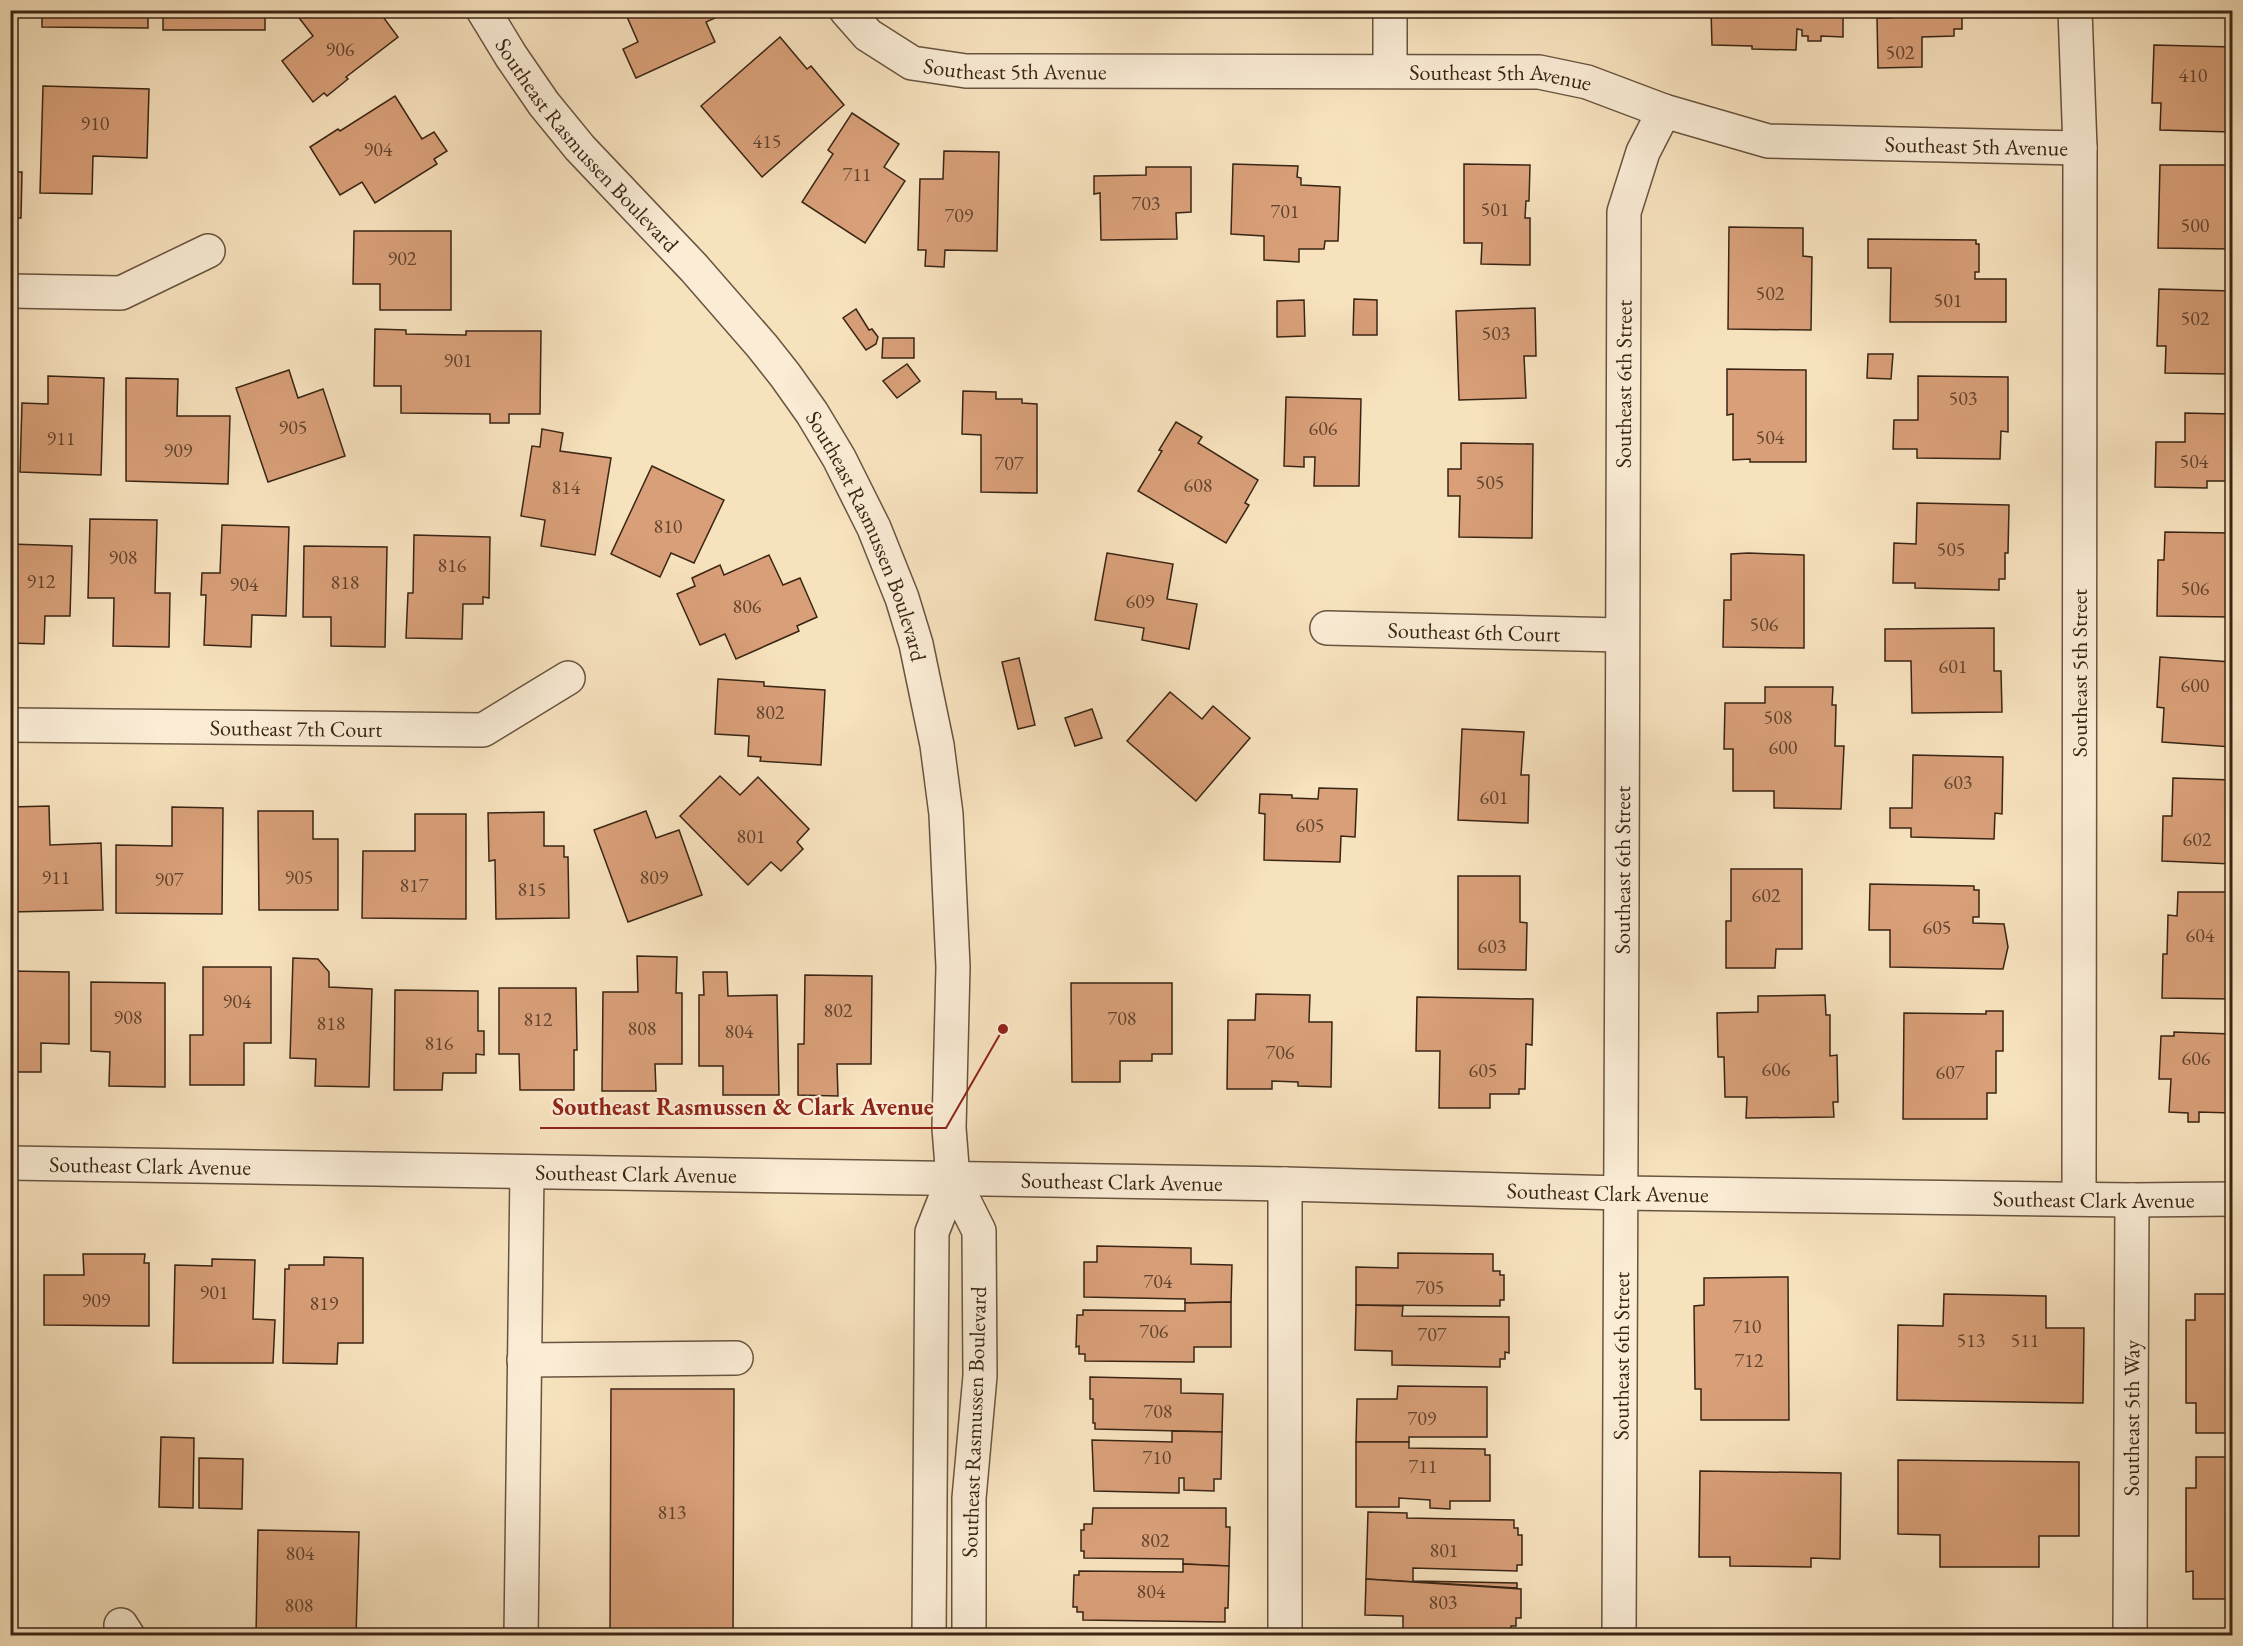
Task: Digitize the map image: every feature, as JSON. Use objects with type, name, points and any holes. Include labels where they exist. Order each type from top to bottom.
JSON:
[{"type":"street","name":"Southeast Rasmussen Boulevard","points":[[483,10],[544,104],[620,191],[694,268],[785,375],[839,458],[881,545],[902,598],[916,644],[937,745],[946,814],[953,967],[949,1128],[953,1179],[979,1231],[980,1376],[969,1498],[969,1635]]},
{"type":"street","name":"Southeast 5th Avenue","points":[[846,10],[868,35],[912,63],[966,71],[1539,72],[1587,81],[1664,111],[1768,141],[2080,148]]},
{"type":"street","points":[[1390,10],[1390,70]]},
{"type":"street","name":"Southeast 5th Street","points":[[2075,10],[2080,148],[2079,1198]]},
{"type":"street","name":"Southeast 6th Street","points":[[1619,1635],[1624,213],[1643,152],[1664,111]]},
{"type":"street","points":[[10,291],[121,293],[208,251]]},
{"type":"street","name":"Southeast 6th Court","points":[[1327,628],[1621,635]]},
{"type":"street","name":"Southeast 7th Court","points":[[10,725],[483,730],[568,678]]},
{"type":"street","name":"Southeast Clark Avenue","points":[[10,1163],[1285,1184],[1622,1193],[2132,1200],[2232,1199]]},
{"type":"street","points":[[521,1635],[527,1172]]},
{"type":"street","name":"Southeast Rasmussen Boulevard","points":[[929,1635],[932,1232],[953,1179]]},
{"type":"street","points":[[1285,1184],[1285,1635]]},
{"type":"street","name":"Southeast 5th Way","points":[[2130,1635],[2132,1200]]},
{"type":"street","points":[[524,1360],[736,1358]]},
{"type":"building","points":[[42,10],[148,10],[148,28],[42,27]]},
{"type":"building","points":[[163,10],[265,10],[265,30],[163,30]]},
{"type":"building","points":[[293,10],[378,10],[398,37],[346,77],[348,79],[327,96],[324,93],[313,102],[282,61],[313,36]]},
{"type":"building","points":[[624,10],[732,10],[706,22],[715,42],[636,78],[623,49],[638,42]]},
{"type":"building","points":[[1711,10],[1796,10],[1796,17],[1803,17],[1803,10],[1843,10],[1843,37],[1821,36],[1821,41],[1808,41],[1808,36],[1802,36],[1802,30],[1797,29],[1796,50],[1712,45]]},
{"type":"building","points":[[1891,10],[1962,10],[1962,29],[1954,29],[1954,36],[1922,37],[1922,67],[1878,68],[1877,18],[1891,18]]},
{"type":"building","points":[[780,37],[807,69],[811,66],[844,105],[762,177],[701,106]]},
{"type":"building","points":[[2154,45],[2232,47],[2232,132],[2160,130],[2161,103],[2152,103]]},
{"type":"building","points":[[43,86],[149,89],[147,158],[93,156],[92,194],[40,193]]},
{"type":"building","points":[[395,96],[422,139],[434,132],[447,151],[434,159],[437,164],[375,203],[362,182],[340,195],[310,147]]},
{"type":"building","points":[[852,113],[899,144],[884,167],[905,181],[865,243],[802,202],[833,154],[828,150]]},
{"type":"building","points":[[944,151],[999,152],[997,251],[945,250],[944,267],[925,266],[926,250],[918,250],[920,179],[943,179]]},
{"type":"building","points":[[1233,164],[1298,166],[1297,177],[1301,178],[1301,185],[1340,187],[1338,241],[1325,241],[1324,249],[1299,249],[1299,262],[1264,260],[1264,236],[1231,234]]},
{"type":"building","points":[[1464,164],[1530,165],[1529,201],[1526,201],[1525,218],[1530,218],[1530,265],[1481,264],[1482,243],[1464,243]]},
{"type":"building","points":[[2160,165],[2232,165],[2232,249],[2158,248]]},
{"type":"building","points":[[1146,167],[1191,167],[1191,212],[1176,213],[1177,239],[1101,240],[1100,193],[1094,194],[1094,176],[1146,175]]},
{"type":"building","points":[[10,172],[22,172],[21,218],[10,218]]},
{"type":"building","points":[[1729,227],[1803,228],[1803,256],[1812,257],[1811,330],[1728,329]]},
{"type":"building","points":[[354,231],[451,231],[451,310],[380,310],[380,284],[353,284]]},
{"type":"building","points":[[1868,239],[1976,240],[1976,244],[1979,244],[1979,272],[1975,272],[1975,279],[2006,279],[2006,322],[1890,322],[1891,268],[1868,268]]},
{"type":"building","points":[[2159,289],[2232,291],[2232,374],[2165,373],[2166,346],[2157,346]]},
{"type":"building","points":[[1354,299],[1377,300],[1377,335],[1353,335]]},
{"type":"building","points":[[1304,300],[1305,336],[1277,337],[1277,301]]},
{"type":"building","points":[[1535,308],[1536,356],[1524,356],[1526,398],[1459,400],[1456,311]]},
{"type":"building","points":[[856,309],[869,330],[872,329],[878,337],[876,344],[866,350],[843,318]]},
{"type":"building","points":[[375,329],[406,330],[406,334],[466,335],[466,331],[541,331],[540,414],[509,414],[509,423],[490,423],[490,414],[401,413],[401,386],[374,386]]},
{"type":"building","points":[[883,338],[914,338],[914,358],[882,358]]},
{"type":"building","points":[[1868,354],[1893,354],[1891,379],[1867,378]]},
{"type":"building","points":[[907,364],[920,381],[897,398],[883,381]]},
{"type":"building","points":[[1727,369],[1806,370],[1806,462],[1733,460],[1733,414],[1727,415]]},
{"type":"building","points":[[289,370],[298,398],[323,389],[345,456],[268,482],[236,388]]},
{"type":"building","points":[[48,376],[104,378],[101,475],[20,472],[22,403],[48,404]]},
{"type":"building","points":[[1918,376],[2008,377],[2008,432],[2001,431],[2000,459],[1917,458],[1917,449],[1893,449],[1894,420],[1918,420]]},
{"type":"building","points":[[126,378],[178,379],[177,416],[230,416],[228,484],[126,481]]},
{"type":"building","points":[[963,391],[996,392],[996,399],[1022,399],[1022,403],[1037,404],[1037,493],[981,492],[981,435],[962,434]]},
{"type":"building","points":[[1286,397],[1361,399],[1359,486],[1314,486],[1315,457],[1304,457],[1304,467],[1284,466]]},
{"type":"building","points":[[2185,413],[2232,414],[2232,481],[2207,481],[2207,488],[2155,487],[2156,442],[2185,442]]},
{"type":"building","points":[[1176,422],[1202,437],[1198,443],[1258,480],[1245,503],[1249,505],[1226,543],[1138,491]]},
{"type":"building","points":[[542,429],[563,433],[560,451],[611,458],[595,555],[541,546],[545,520],[521,516],[532,446],[540,447]]},
{"type":"building","points":[[1461,443],[1533,444],[1532,538],[1459,537],[1460,496],[1448,496],[1448,469],[1461,469]]},
{"type":"building","points":[[652,466],[724,500],[694,563],[671,553],[660,577],[611,554]]},
{"type":"building","points":[[1917,503],[2009,505],[2005,579],[1999,579],[1999,590],[1915,588],[1915,583],[1893,583],[1894,543],[1916,544]]},
{"type":"building","points":[[90,519],[157,520],[155,593],[170,593],[169,647],[113,646],[114,598],[88,598]]},
{"type":"building","points":[[222,525],[289,527],[286,616],[252,615],[251,647],[204,645],[206,595],[201,595],[202,573],[220,573]]},
{"type":"building","points":[[2165,532],[2232,533],[2232,617],[2157,616],[2158,560],[2164,560]]},
{"type":"building","points":[[414,535],[490,537],[489,598],[483,597],[483,604],[463,604],[462,639],[406,638],[408,593],[413,593]]},
{"type":"building","points":[[10,544],[72,546],[70,616],[45,616],[44,644],[10,643]]},
{"type":"building","points":[[304,546],[387,547],[385,647],[331,646],[331,617],[303,617]]},
{"type":"building","points":[[1107,553],[1173,564],[1167,599],[1197,604],[1189,649],[1142,640],[1144,628],[1095,620]]},
{"type":"building","points":[[1731,554],[1804,555],[1804,648],[1723,647],[1724,600],[1731,600]]},
{"type":"building","points":[[769,555],[783,585],[800,578],[817,617],[797,626],[799,631],[736,659],[725,634],[700,645],[677,594],[695,586],[692,578],[720,565],[724,575]]},
{"type":"building","points":[[1994,628],[1994,671],[2001,671],[2002,712],[1912,713],[1911,661],[1885,661],[1885,629]]},
{"type":"building","points":[[2160,657],[2232,662],[2232,747],[2162,742],[2164,708],[2157,707]]},
{"type":"building","points":[[1019,658],[1035,725],[1018,729],[1002,662]]},
{"type":"building","points":[[718,679],[764,682],[764,686],[825,690],[821,765],[760,761],[761,757],[748,756],[749,736],[715,734]]},
{"type":"building","points":[[1765,687],[1833,687],[1832,705],[1836,705],[1835,746],[1844,746],[1841,809],[1774,808],[1774,791],[1733,791],[1733,749],[1724,749],[1725,703],[1765,703]]},
{"type":"building","points":[[1170,692],[1202,719],[1213,706],[1250,738],[1196,801],[1127,741]]},
{"type":"building","points":[[1092,709],[1102,738],[1075,746],[1065,718]]},
{"type":"building","points":[[1462,729],[1524,732],[1521,775],[1529,775],[1528,823],[1458,820]]},
{"type":"building","points":[[1913,755],[2003,757],[2002,814],[1995,813],[1994,839],[1911,837],[1911,828],[1890,828],[1890,808],[1912,808]]},
{"type":"building","points":[[720,776],[740,795],[758,777],[809,829],[797,842],[803,849],[781,871],[771,862],[748,885],[680,816]]},
{"type":"building","points":[[2173,778],[2232,780],[2232,864],[2162,861],[2163,816],[2172,816]]},
{"type":"building","points":[[1319,788],[1357,789],[1355,837],[1341,836],[1340,862],[1264,860],[1265,814],[1259,813],[1260,794],[1318,799]]},
{"type":"building","points":[[49,806],[50,845],[101,843],[103,910],[10,912],[10,807]]},
{"type":"building","points":[[172,807],[223,808],[222,914],[116,913],[116,845],[172,846]]},
{"type":"building","points":[[258,811],[313,811],[313,839],[338,839],[338,910],[259,910]]},
{"type":"building","points":[[646,811],[656,838],[679,830],[702,895],[628,922],[594,830]]},
{"type":"building","points":[[544,812],[544,846],[564,846],[564,857],[568,857],[569,918],[496,919],[495,860],[489,861],[488,813]]},
{"type":"building","points":[[415,814],[466,814],[466,919],[362,918],[363,851],[415,851]]},
{"type":"building","points":[[1731,869],[1802,869],[1802,949],[1776,949],[1775,968],[1726,968],[1726,921],[1731,921]]},
{"type":"building","points":[[1458,876],[1520,876],[1520,922],[1527,923],[1526,970],[1458,969]]},
{"type":"building","points":[[1870,884],[1974,886],[1974,890],[1979,890],[1979,917],[1973,917],[1973,923],[2004,924],[2008,947],[2003,969],[1890,967],[1890,930],[1869,930]]},
{"type":"building","points":[[2178,892],[2232,892],[2232,999],[2162,998],[2163,954],[2167,954],[2168,915],[2177,916]]},
{"type":"building","points":[[637,956],[677,957],[676,993],[682,993],[682,1064],[655,1064],[656,1091],[602,1091],[603,992],[638,992]]},
{"type":"building","points":[[293,958],[318,959],[329,972],[329,987],[372,989],[369,1087],[315,1086],[316,1059],[290,1058]]},
{"type":"building","points":[[203,967],[271,967],[271,1043],[244,1043],[244,1085],[190,1085],[190,1035],[203,1035]]},
{"type":"building","points":[[10,971],[69,972],[69,1044],[41,1043],[41,1072],[10,1072]]},
{"type":"building","points":[[703,972],[727,972],[728,996],[777,995],[779,1095],[723,1095],[723,1066],[699,1066],[699,995],[704,995]]},
{"type":"building","points":[[805,975],[872,976],[871,1064],[837,1064],[838,1096],[798,1095],[798,1044],[804,1044]]},
{"type":"building","points":[[91,982],[165,983],[165,1087],[109,1086],[110,1052],[91,1051]]},
{"type":"building","points":[[1071,983],[1172,983],[1172,1054],[1152,1054],[1152,1061],[1120,1061],[1120,1082],[1072,1082]]},
{"type":"building","points":[[499,988],[576,988],[577,1050],[574,1050],[574,1090],[520,1090],[519,1054],[499,1054]]},
{"type":"building","points":[[395,990],[478,991],[478,1031],[484,1031],[484,1055],[476,1054],[476,1073],[443,1073],[442,1090],[394,1090]]},
{"type":"building","points":[[1256,994],[1310,995],[1309,1022],[1332,1022],[1331,1087],[1298,1086],[1298,1082],[1272,1081],[1272,1089],[1227,1089],[1228,1020],[1255,1020]]},
{"type":"building","points":[[1825,995],[1826,1015],[1830,1015],[1830,1056],[1837,1055],[1838,1102],[1833,1102],[1834,1117],[1746,1118],[1747,1097],[1725,1097],[1724,1057],[1718,1057],[1717,1013],[1758,1012],[1758,996]]},
{"type":"building","points":[[1417,997],[1533,999],[1532,1045],[1526,1044],[1525,1089],[1519,1089],[1519,1094],[1490,1094],[1490,1108],[1439,1108],[1440,1051],[1416,1051]]},
{"type":"building","points":[[1986,1011],[2003,1011],[2003,1051],[1996,1051],[1996,1093],[1987,1093],[1987,1119],[1903,1119],[1904,1013],[1986,1014]]},
{"type":"building","points":[[2174,1032],[2232,1034],[2232,1113],[2199,1112],[2199,1122],[2188,1122],[2188,1113],[2169,1112],[2171,1079],[2159,1079],[2161,1036],[2174,1036]]},
{"type":"building","points":[[1097,1246],[1191,1248],[1191,1264],[1232,1265],[1231,1302],[1185,1303],[1185,1299],[1084,1297],[1084,1262],[1097,1262]]},
{"type":"building","points":[[1398,1253],[1493,1254],[1493,1271],[1500,1271],[1500,1275],[1504,1275],[1504,1300],[1500,1300],[1500,1306],[1356,1305],[1356,1267],[1398,1268]]},
{"type":"building","points":[[83,1254],[145,1254],[144,1263],[149,1263],[149,1326],[44,1325],[44,1275],[84,1275]]},
{"type":"building","points":[[324,1257],[363,1258],[363,1343],[338,1343],[337,1364],[283,1363],[285,1269],[289,1269],[289,1265],[324,1265]]},
{"type":"building","points":[[212,1259],[255,1260],[253,1319],[275,1320],[273,1363],[173,1363],[175,1265],[212,1266]]},
{"type":"building","points":[[1788,1277],[1789,1420],[1701,1420],[1701,1389],[1695,1389],[1694,1306],[1704,1305],[1704,1278]]},
{"type":"building","points":[[1944,1294],[2046,1296],[2046,1328],[2084,1328],[2083,1403],[1897,1400],[1898,1325],[1943,1326]]},
{"type":"building","points":[[2195,1294],[2232,1294],[2232,1433],[2196,1433],[2196,1403],[2186,1403],[2186,1320],[2195,1320]]},
{"type":"building","points":[[1231,1302],[1231,1347],[1194,1347],[1194,1362],[1085,1361],[1085,1354],[1079,1354],[1079,1346],[1076,1347],[1077,1315],[1083,1315],[1083,1310],[1185,1311],[1185,1303]]},
{"type":"building","points":[[1356,1305],[1403,1306],[1402,1316],[1509,1317],[1509,1353],[1505,1352],[1505,1359],[1500,1359],[1500,1367],[1392,1365],[1392,1351],[1355,1350]]},
{"type":"building","points":[[1090,1377],[1181,1379],[1181,1393],[1223,1394],[1222,1432],[1095,1429],[1093,1399],[1090,1399]]},
{"type":"building","points":[[1398,1386],[1487,1387],[1487,1437],[1409,1437],[1409,1442],[1356,1442],[1357,1399],[1397,1399]]},
{"type":"building","points":[[611,1389],[734,1389],[733,1636],[610,1636]]},
{"type":"building","points":[[1172,1431],[1222,1432],[1221,1479],[1214,1479],[1214,1491],[1184,1490],[1184,1478],[1179,1478],[1179,1493],[1094,1491],[1092,1440],[1172,1442]]},
{"type":"building","points":[[161,1437],[194,1438],[193,1508],[159,1507]]},
{"type":"building","points":[[1356,1442],[1409,1442],[1409,1448],[1485,1449],[1485,1455],[1490,1455],[1490,1501],[1450,1501],[1450,1509],[1430,1508],[1430,1500],[1399,1498],[1399,1507],[1356,1507]]},
{"type":"building","points":[[2196,1457],[2232,1457],[2232,1599],[2193,1599],[2193,1571],[2186,1572],[2186,1488],[2196,1488]]},
{"type":"building","points":[[199,1458],[243,1459],[242,1509],[199,1508]]},
{"type":"building","points":[[1898,1460],[2079,1462],[2079,1536],[2039,1536],[2039,1567],[1940,1567],[1940,1535],[1898,1534]]},
{"type":"building","points":[[1700,1471],[1841,1473],[1840,1559],[1811,1558],[1811,1567],[1730,1566],[1730,1557],[1699,1557]]},
{"type":"building","points":[[1093,1508],[1226,1508],[1226,1527],[1230,1527],[1229,1566],[1183,1564],[1183,1559],[1084,1558],[1084,1551],[1081,1551],[1081,1530],[1084,1530],[1084,1524],[1092,1524]]},
{"type":"building","points":[[1368,1512],[1407,1513],[1407,1518],[1514,1520],[1514,1528],[1518,1528],[1518,1535],[1522,1535],[1522,1565],[1517,1565],[1517,1571],[1413,1568],[1413,1581],[1517,1583],[1517,1588],[1366,1579]]},
{"type":"building","points":[[258,1530],[359,1532],[356,1636],[256,1636]]},
{"type":"building","points":[[1183,1564],[1229,1566],[1228,1608],[1225,1608],[1225,1622],[1083,1620],[1083,1612],[1077,1612],[1077,1607],[1073,1607],[1074,1575],[1079,1575],[1079,1571],[1183,1572]]},
{"type":"building","points":[[1366,1579],[1521,1589],[1521,1618],[1516,1618],[1516,1626],[1511,1626],[1511,1634],[1403,1631],[1403,1616],[1365,1615]]},
{"type":"place","name":"Southeast Rasmussen & Clark Avenue","points":[[1003,1029]]}]
